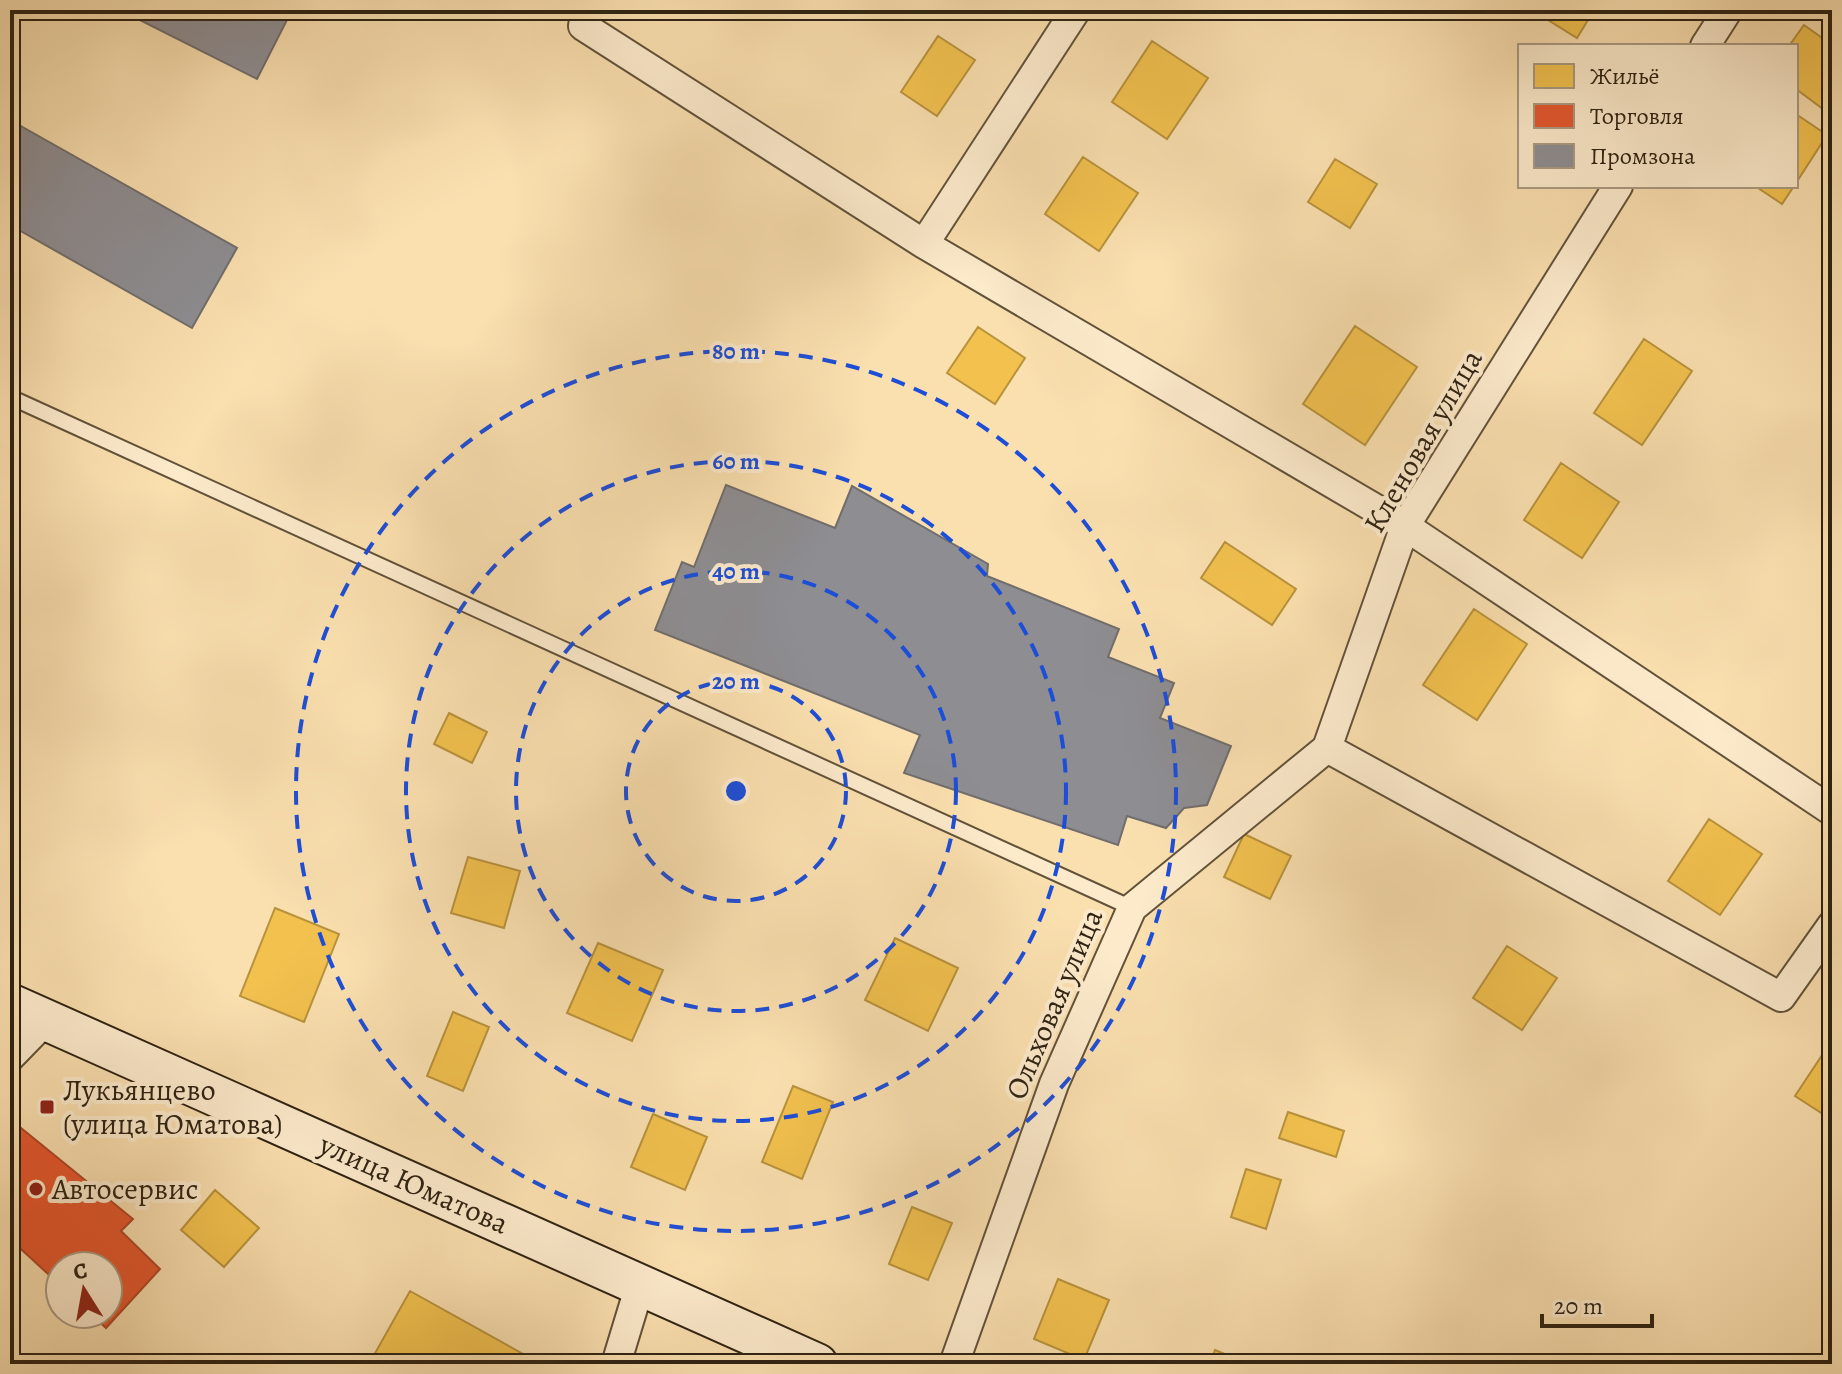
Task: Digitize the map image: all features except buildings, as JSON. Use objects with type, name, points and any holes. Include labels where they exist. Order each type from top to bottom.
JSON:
[{"type":"main road","name":"улица Юматова","points":[[10,1004],[817,1364]]},
{"type":"street","points":[[924,244],[1076,10]]},
{"type":"street","points":[[1706,44],[1728,10]]},
{"type":"street","points":[[579,15],[924,244],[1405,526],[1832,811]]},
{"type":"street","name":"Кленовая улица","points":[[1327,748],[1405,526],[1617,188]]},
{"type":"street","points":[[1327,748],[1781,997],[1832,925]]},
{"type":"street","name":"Ольховая улица","points":[[954,1364],[1054,1084],[1132,908],[1327,748]]},
{"type":"street","points":[[10,1057],[46,1020]]},
{"type":"street","points":[[616,1364],[640,1285]]},
{"type":"lane","points":[[10,397],[1132,908]]},
{"type":"place","name":"Лукьянцево (улица Юматова)","points":[[47,1107]]},
{"type":"place","name":"Автосервис","points":[[36,1189]]}]
